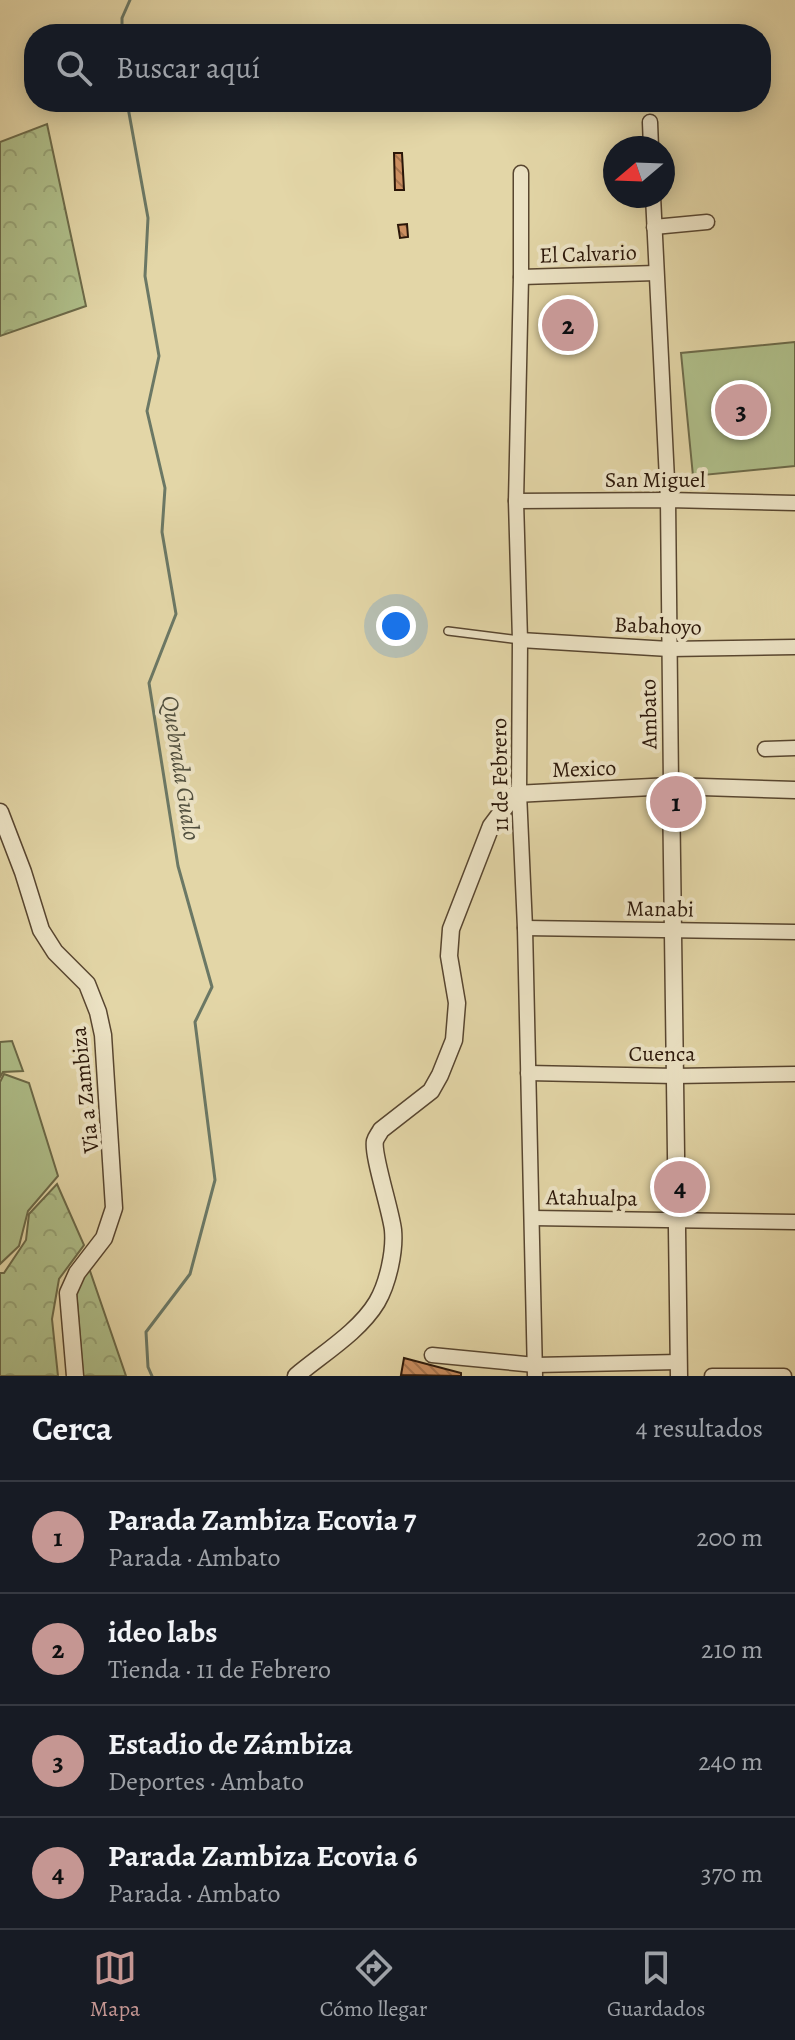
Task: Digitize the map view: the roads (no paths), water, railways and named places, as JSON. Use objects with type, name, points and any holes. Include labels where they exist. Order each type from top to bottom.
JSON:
[{"type":"street","points":[[650,122],[651,136]]},
{"type":"street","name":"11 de Febrero","points":[[521,173],[516,501],[520,640],[519,793],[535,1370]]},
{"type":"street","name":"Ambato","points":[[653,208],[668,500],[682,1372]]},
{"type":"street","points":[[654,227],[707,222]]},
{"type":"street","name":"El Calvario","points":[[521,277],[656,273]]},
{"type":"street","name":"San Miguel","points":[[516,501],[795,503]]},
{"type":"street","name":"Babahoyo","points":[[520,640],[669,649],[795,647]]},
{"type":"street","points":[[765,749],[795,748]]},
{"type":"street","name":"Mexico","points":[[519,793],[671,786],[795,790]]},
{"type":"street","points":[[296,1376],[359,1323],[384,1287],[394,1235],[375,1152],[375,1139],[381,1130],[431,1091],[440,1075],[454,1040],[457,1003],[449,956],[451,929],[491,826],[515,794],[519,793]]},
{"type":"street","name":"Via a Zambiza","points":[[0,812],[41,930],[55,952],[87,984],[103,1035],[114,1169],[114,1208],[104,1238],[77,1273],[68,1293],[75,1376]]},
{"type":"street","name":"Manabi","points":[[525,928],[795,932]]},
{"type":"street","name":"Cuenca","points":[[528,1073],[675,1076],[795,1074]]},
{"type":"street","name":"Atahualpa","points":[[532,1218],[795,1222]]},
{"type":"street","points":[[432,1355],[535,1370],[682,1372]]},
{"type":"street","points":[[712,1376],[784,1376]]},
{"type":"lane","points":[[448,631],[520,640]]},
{"type":"waterway","name":"Quebrada Gualo","points":[[122,24],[130,0]]},
{"type":"waterway","name":"Quebrada Gualo","points":[[129,112],[148,218],[145,276],[159,356],[147,411],[165,488],[162,532],[176,614],[149,683],[178,866],[212,987],[195,1022],[215,1180],[190,1274],[146,1332],[148,1367],[152,1376]]},
{"type":"place","name":"ideo labs","points":[[568,325]]},
{"type":"place","name":"Estadio de Zámbiza","points":[[741,410]]},
{"type":"place","name":"Parada Zambiza Ecovia 7","points":[[676,802]]},
{"type":"place","name":"Parada Zambiza Ecovia 6","points":[[680,1187]]}]
